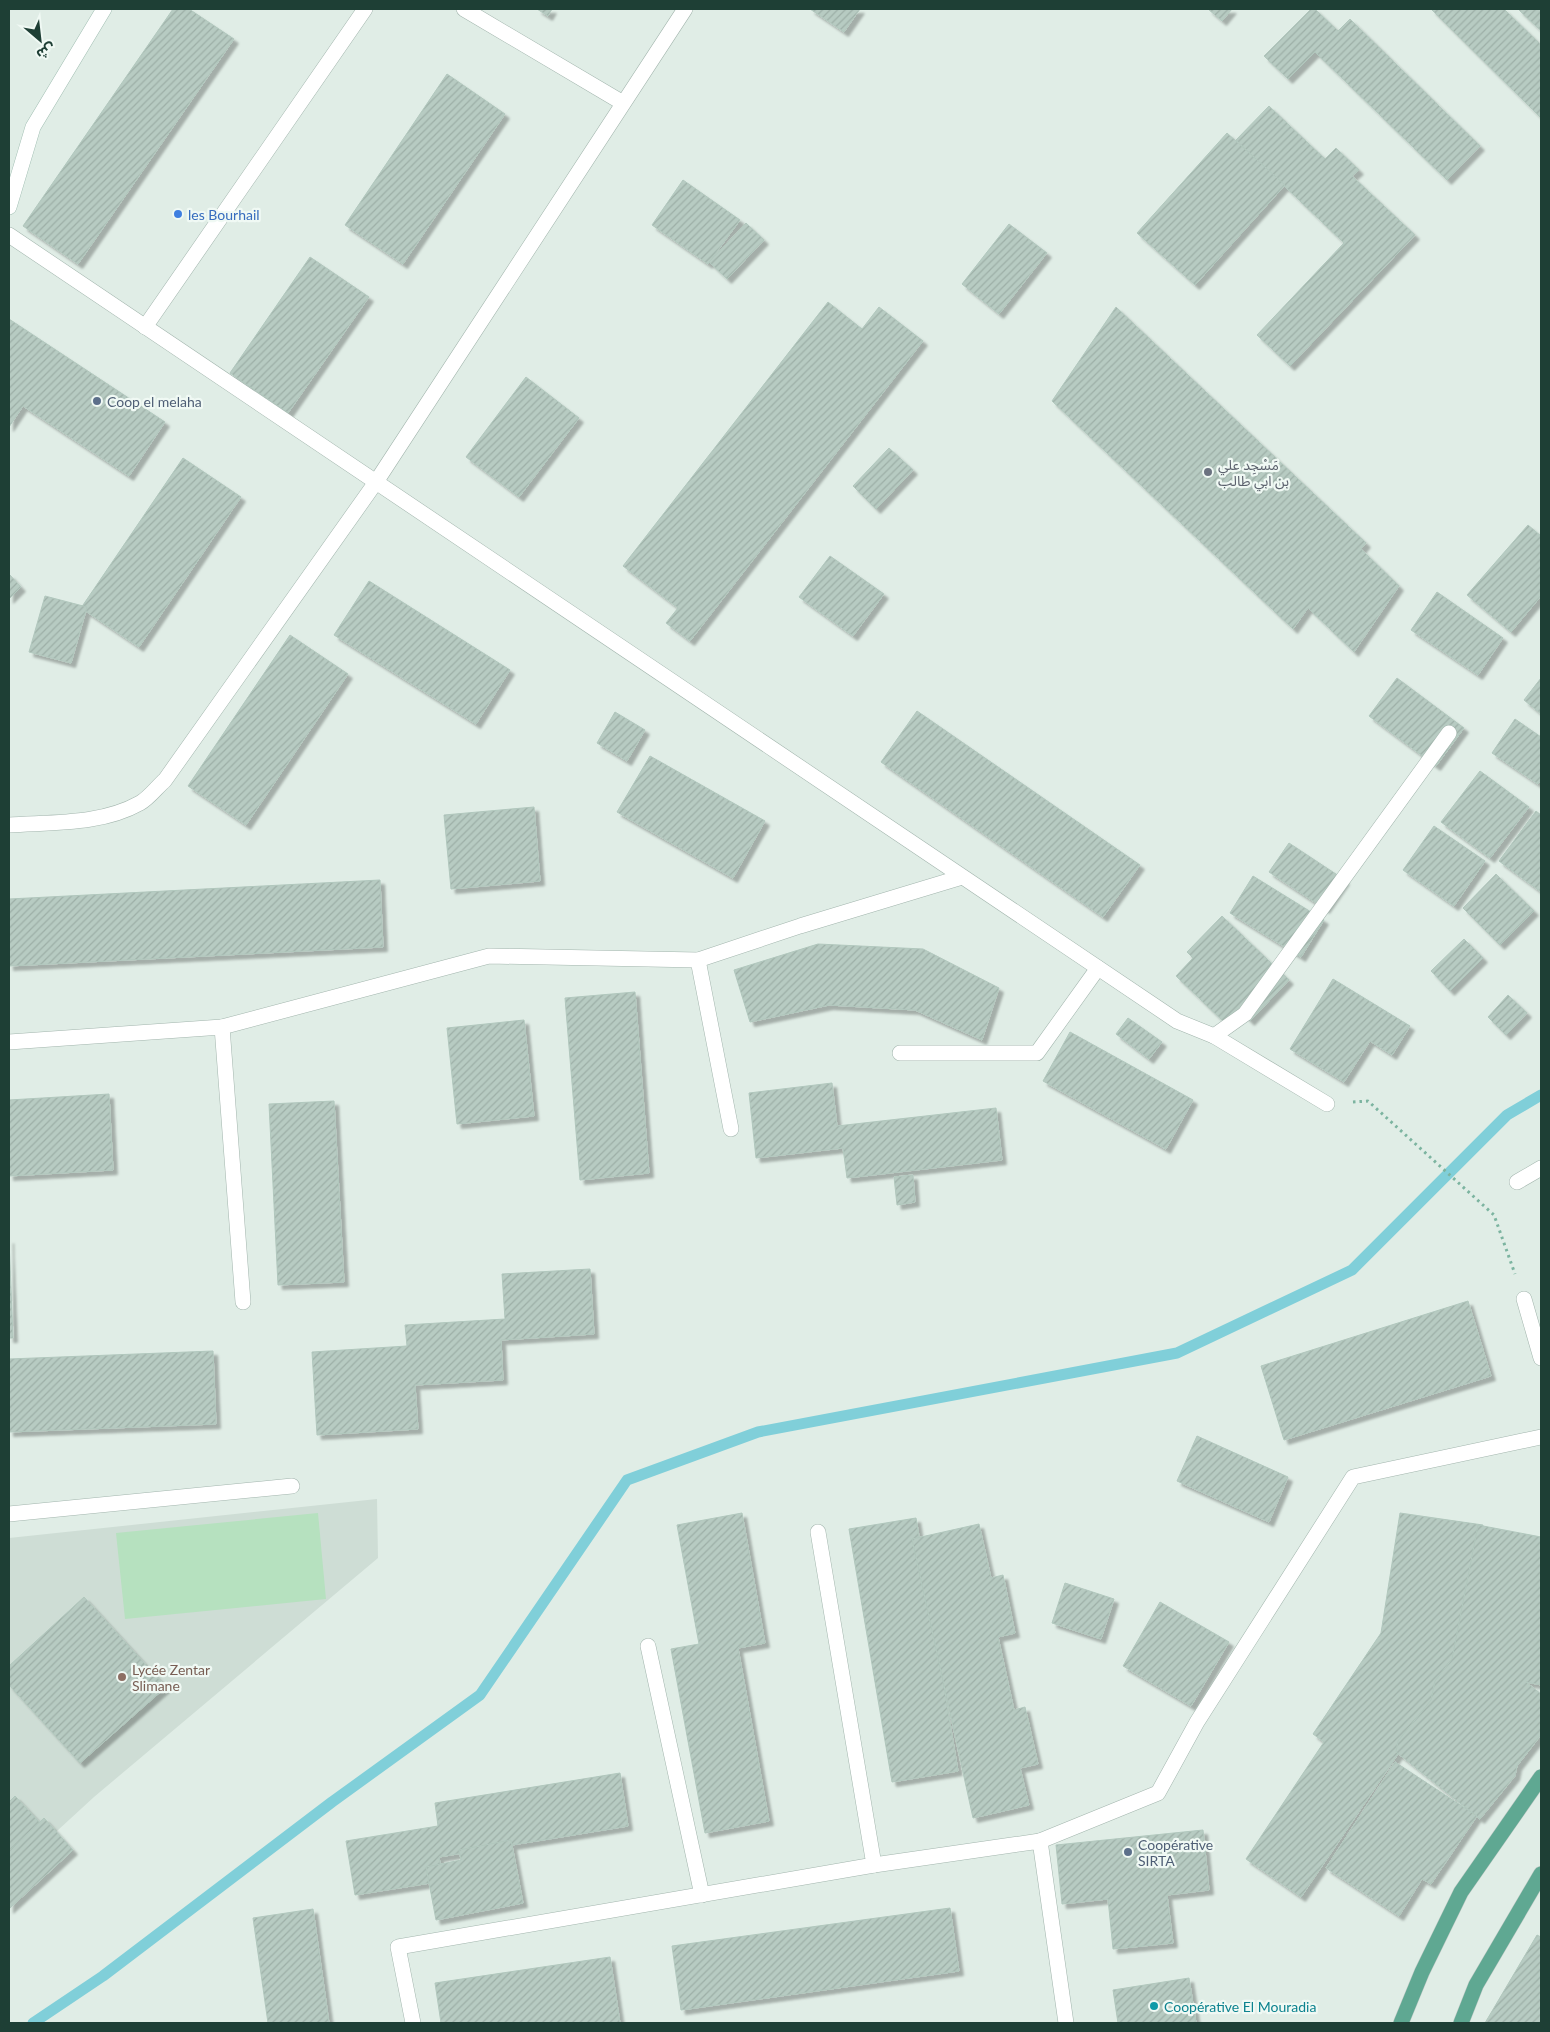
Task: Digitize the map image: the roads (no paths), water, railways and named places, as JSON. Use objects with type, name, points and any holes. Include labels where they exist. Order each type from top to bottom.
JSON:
[{"type":"main road","points":[[1401,2023],[1422,1972],[1461,1892],[1541,1777]]},
{"type":"main road","points":[[1461,2023],[1476,1985],[1541,1874]]},
{"type":"street","points":[[9,207],[33,127],[104,9]]},
{"type":"street","points":[[145,327],[365,9]]},
{"type":"street","points":[[464,9],[623,103]]},
{"type":"street","points":[[9,825],[75,821],[110,816],[142,802],[165,780],[376,482],[685,9]]},
{"type":"street","points":[[9,235],[1177,1021],[1214,1036],[1327,1104]]},
{"type":"street","points":[[1214,1036],[1245,1014],[1449,733]]},
{"type":"street","points":[[9,1042],[222,1027],[489,956],[698,960],[800,926],[962,877]]},
{"type":"street","points":[[698,960],[731,1130]]},
{"type":"street","points":[[900,1053],[1038,1053],[1098,968]]},
{"type":"street","points":[[222,1027],[243,1302]]},
{"type":"street","points":[[1518,1182],[1541,1168]]},
{"type":"street","points":[[1524,1299],[1541,1358]]},
{"type":"street","points":[[413,2023],[398,1947],[874,1865],[1040,1841],[1158,1793],[1197,1722],[1353,1477],[1541,1437]]},
{"type":"street","points":[[9,1514],[292,1486]]},
{"type":"street","points":[[818,1532],[874,1865]]},
{"type":"street","points":[[648,1646],[702,1895]]},
{"type":"street","points":[[1040,1841],[1066,2023]]},
{"type":"waterway","points":[[33,2023],[103,1976],[332,1802],[480,1695],[627,1480],[758,1432],[1177,1353],[1352,1270],[1507,1115],[1541,1095]]},
{"type":"place","name":"les Bourhail","points":[[178,214]]},
{"type":"place","name":"Coop el melaha","points":[[97,401]]},
{"type":"place","name":"مَسْجِد علي بن ابي طالب","points":[[1208,472]]},
{"type":"place","name":"Lycée Zentar Slimane","points":[[122,1677]]},
{"type":"place","name":"Coopérative SIRTA","points":[[1128,1852]]},
{"type":"place","name":"Coopérative El Mouradia","points":[[1154,2006]]}]
